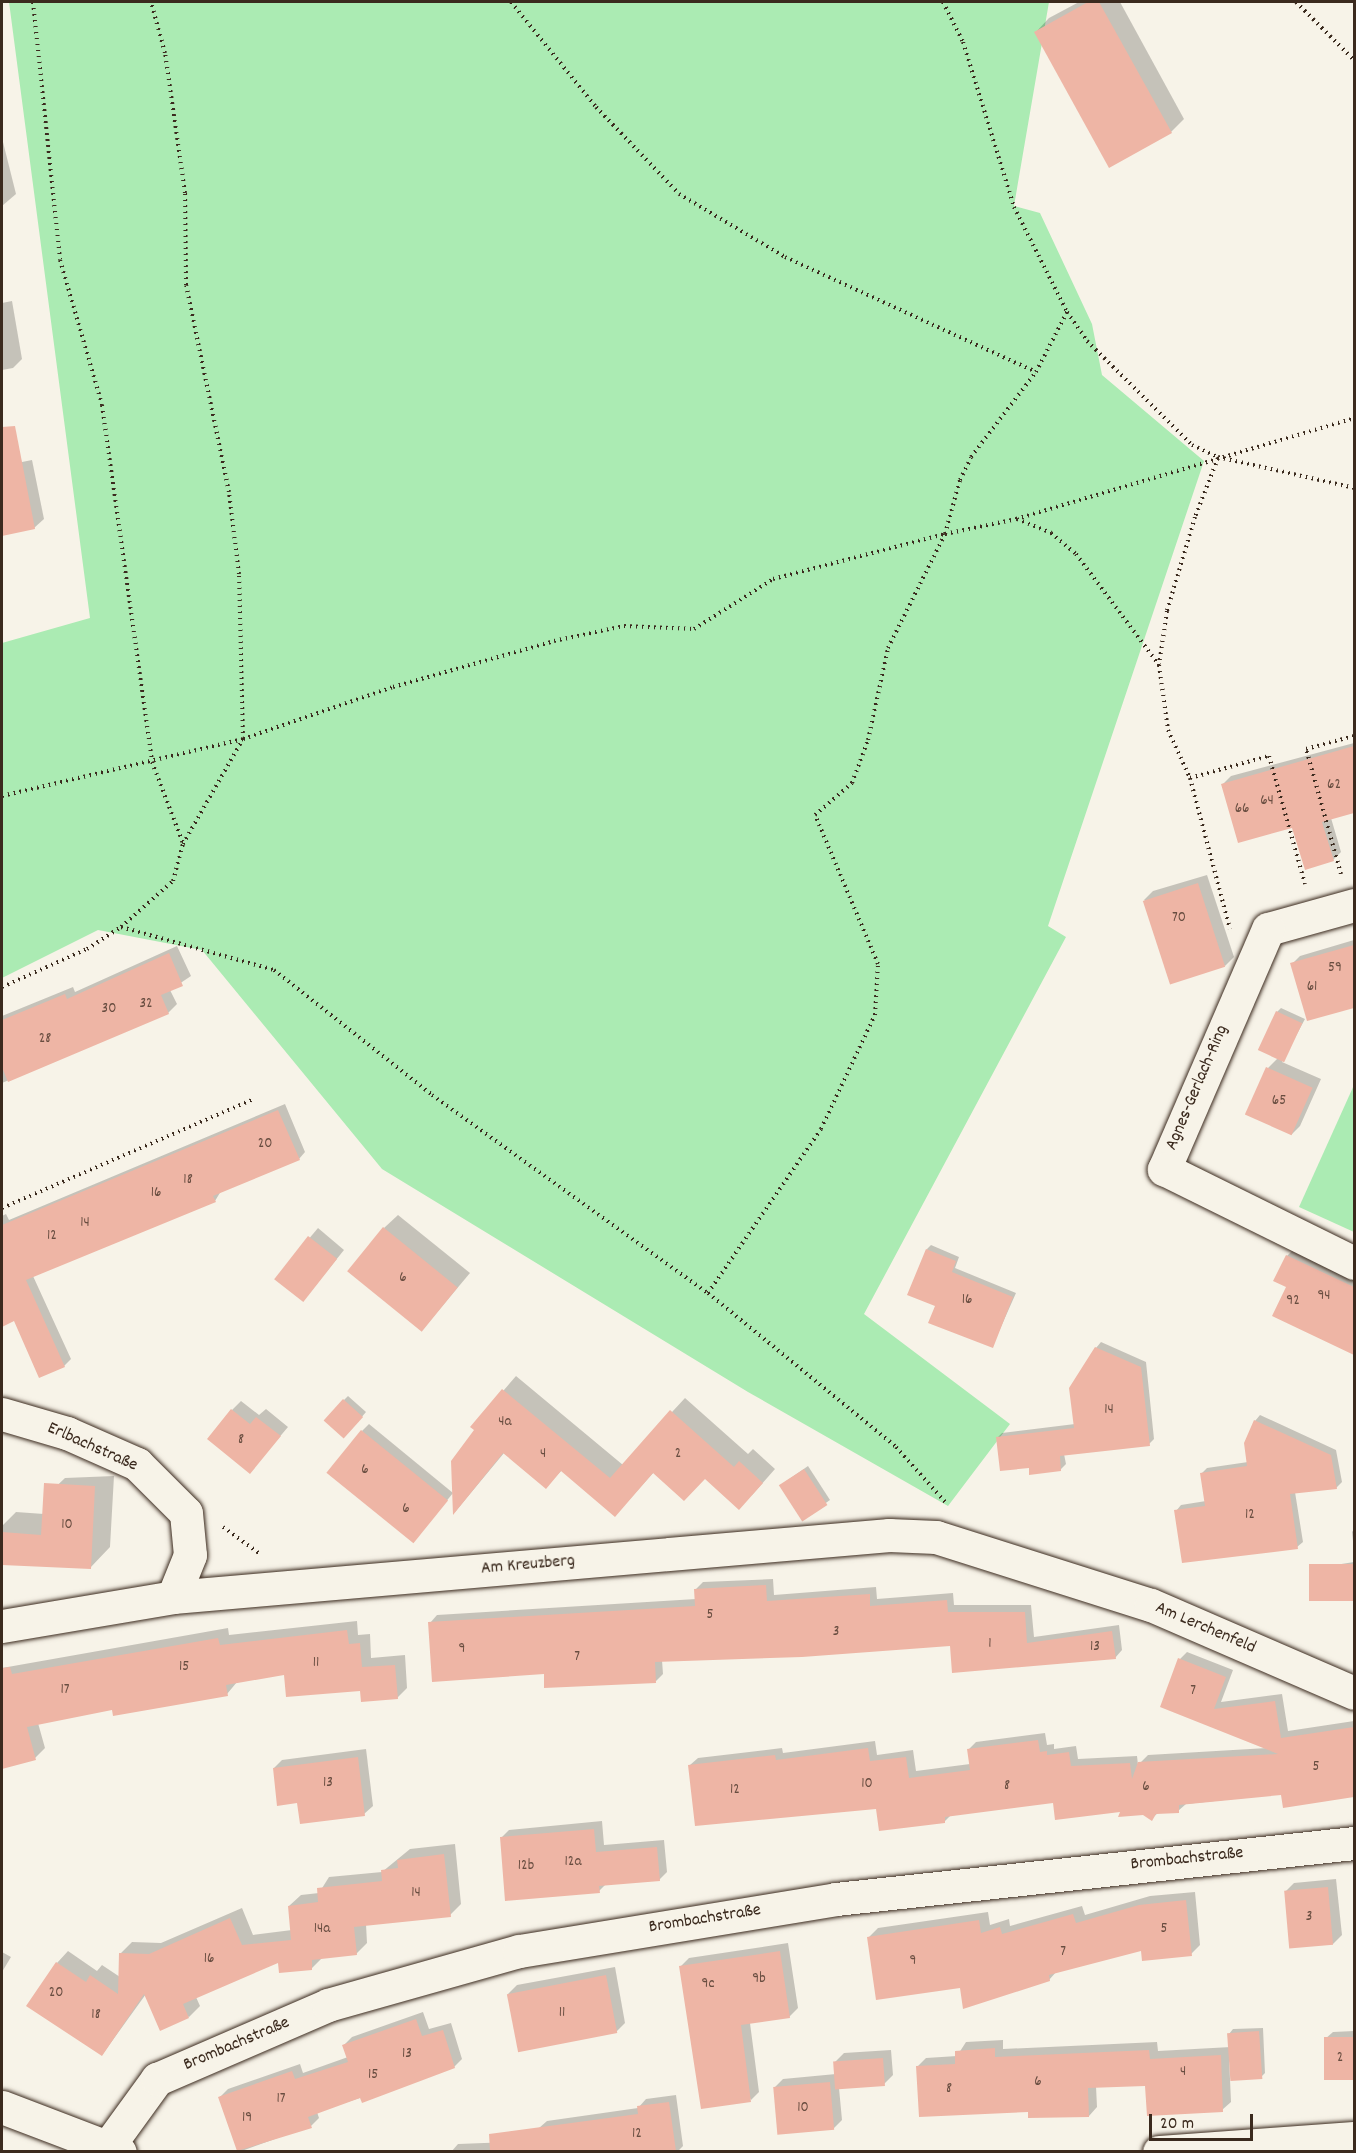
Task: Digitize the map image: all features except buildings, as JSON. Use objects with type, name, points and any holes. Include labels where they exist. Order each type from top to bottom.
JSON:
[{"type":"street","name":"Agnes-Gerlach-Ring","points":[[1352,906],[1268,929],[1164,1169],[1354,1263]]},
{"type":"street","name":"Erlbachstraße","points":[[2,1414],[67,1433],[137,1464],[186,1513],[190,1555],[172,1597]]},
{"type":"street","name":"Am Kreuzberg","points":[[2,1626],[172,1597],[889,1535],[936,1538],[1051,1575]]},
{"type":"street","name":"Am Lerchenfeld","points":[[1051,1575],[1151,1605],[1354,1693]]},
{"type":"street","name":"Brombachstraße","points":[[114,2148],[157,2079],[328,2005],[519,1951],[836,1899],[1354,1843]]},
{"type":"street","points":[[2,2107],[58,2142],[114,2148]]},
{"type":"street","points":[[1159,2151],[1354,2138]]},
{"type":"path","points":[[33,2],[60,260],[102,405],[152,762],[183,844]]},
{"type":"path","points":[[2,987],[87,949],[121,927],[173,881],[183,844],[243,739],[238,574],[229,492],[186,285],[185,193],[165,53],[151,2]]},
{"type":"path","points":[[510,2],[596,107],[679,194],[785,257],[1036,372]]},
{"type":"path","points":[[943,2],[963,42],[1014,207],[1067,312],[1087,341],[1192,445],[1218,457],[1354,488]]},
{"type":"path","points":[[1296,2],[1354,60]]},
{"type":"path","points":[[708,1293],[820,1129],[875,1015],[878,964],[815,815],[852,783],[868,740],[888,648],[945,534],[960,480],[971,457],[1036,372],[1067,312]]},
{"type":"path","points":[[2,796],[243,739],[393,687],[554,642],[624,626],[694,629],[773,579],[945,534],[1016,519],[1354,418]]},
{"type":"path","points":[[1218,457],[1195,517],[1167,611],[1159,665],[1168,730],[1190,778],[1244,980]]},
{"type":"path","points":[[1016,519],[1051,533],[1076,554],[1159,665]]},
{"type":"path","points":[[1352,906],[1306,750],[1354,736]]},
{"type":"path","points":[[1190,778],[1269,756],[1314,916]]},
{"type":"path","points":[[121,927],[274,970],[432,1095],[708,1293],[896,1447],[949,1506]]},
{"type":"path","points":[[2,1208],[254,1099]]},
{"type":"green space","points":[[9,2],[1049,2],[1014,206],[1040,213],[1092,324],[1102,375],[1204,461],[1048,926],[1066,937],[864,1314],[1010,1424],[948,1506],[748,1392],[382,1169],[202,950],[98,930],[2,978],[2,643],[90,618]]},
{"type":"green space","points":[[1354,1085],[1354,1232],[1299,1207]]}]
